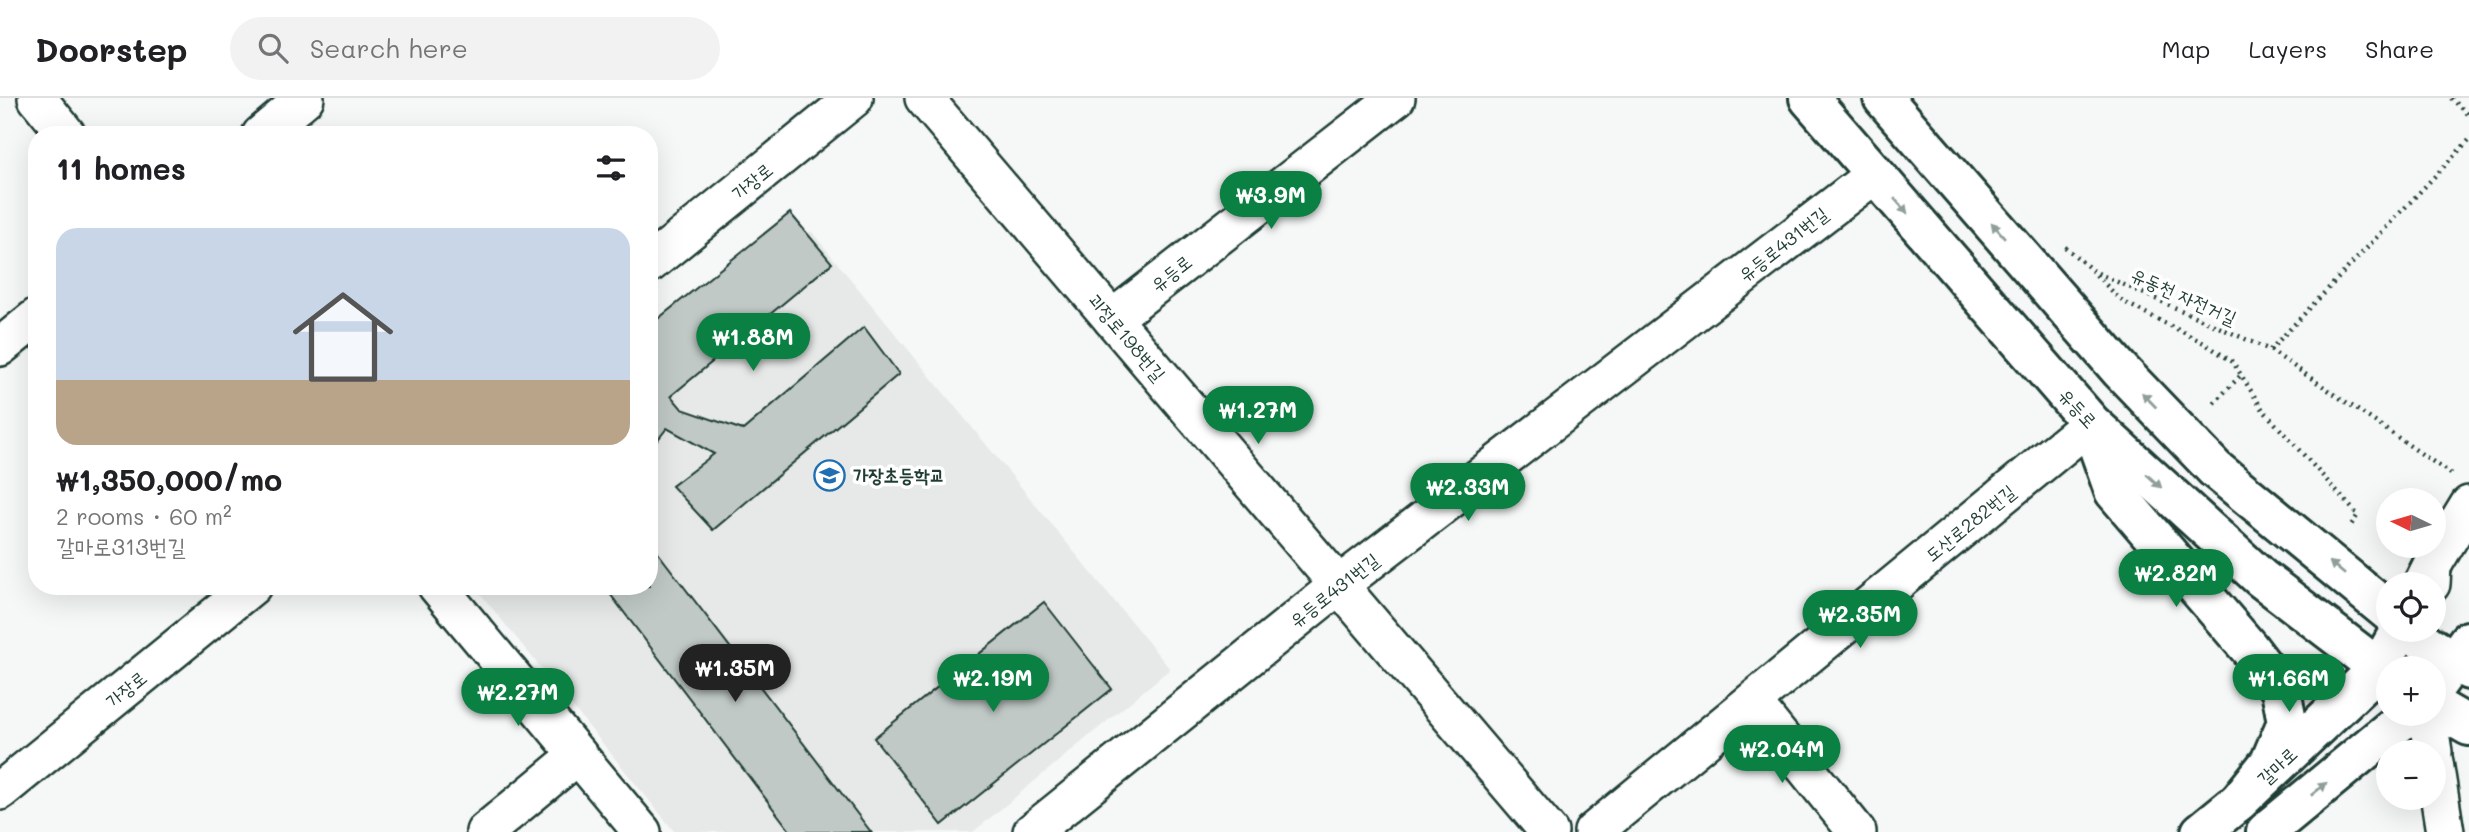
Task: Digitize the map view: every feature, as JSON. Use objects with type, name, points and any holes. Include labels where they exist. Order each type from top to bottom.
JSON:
[{"type":"main road","name":"유등로","points":[[1809,98],[2091,423],[2261,579],[2376,667]]},
{"type":"main road","points":[[1883,98],[2120,370],[2215,469],[2376,601]]},
{"type":"main road","points":[[2091,423],[2114,491],[2249,648],[2281,690],[2287,722],[2270,762],[2239,801]]},
{"type":"main road","name":"갈마로","points":[[2201,832],[2376,680]]},
{"type":"main road","points":[[2446,713],[2469,726]]},
{"type":"main road","points":[[2266,832],[2394,726]]},
{"type":"street","points":[[37,98],[59,126]]},
{"type":"street","points":[[272,126],[305,98]]},
{"type":"street","name":"가장로","points":[[658,257],[854,98]]},
{"type":"street","name":"괴정로198번길","points":[[923,98],[1549,832]]},
{"type":"street","name":"유등로","points":[[1112,319],[1396,98]]},
{"type":"street","name":"유등로431번길","points":[[1032,832],[1339,585],[1874,174]]},
{"type":"street","points":[[0,347],[28,324]]},
{"type":"street","name":"도산로282번길","points":[[1593,832],[2091,423]]},
{"type":"street","points":[[2431,572],[2464,492]]},
{"type":"street","name":"가장로","points":[[0,791],[241,595]]},
{"type":"street","points":[[445,595],[642,832]]},
{"type":"street","points":[[1752,702],[1857,832]]},
{"type":"street","points":[[485,832],[578,755]]},
{"type":"street","points":[[2442,810],[2445,832]]},
{"type":"path","points":[[2451,98],[2469,115]]},
{"type":"path","points":[[2270,350],[2469,140]]},
{"type":"path","name":"유동천 자전거길","points":[[2063,245],[2093,271],[2270,350],[2464,492]]},
{"type":"path","points":[[2093,271],[2122,301],[2204,343],[2233,362],[2263,410],[2358,515],[2351,525]]},
{"type":"path","points":[[2214,403],[2241,375]]},
{"type":"shaded area","name":"가장초등학교","points":[[811,231],[1170,669],[973,832],[675,832],[481,595],[658,595],[658,358]]},
{"type":"building","points":[[790,213],[832,263],[671,396],[682,409],[743,430],[864,327],[899,374],[713,530],[672,486],[714,454],[667,428],[658,440],[658,319]]},
{"type":"building","points":[[658,553],[871,832],[791,832],[611,595],[658,595]]},
{"type":"building","points":[[1044,602],[1112,689],[942,825],[874,738]]},
{"type":"place","name":"가장초등학교","points":[[830,475]]}]
